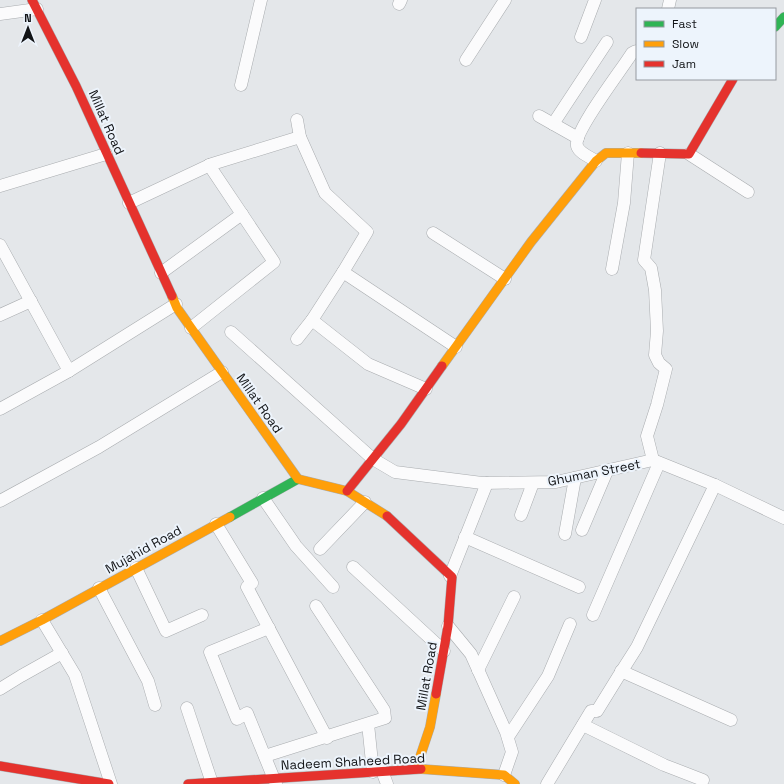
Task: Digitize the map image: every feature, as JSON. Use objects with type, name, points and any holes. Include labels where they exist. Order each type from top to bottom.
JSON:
[{"type":"street","points":[[241,85],[261,0]]},
{"type":"street","points":[[466,60],[505,0]]},
{"type":"street","points":[[581,37],[595,0]]},
{"type":"street","points":[[0,14],[34,5]]},
{"type":"street","name":"Millat Road","points":[[34,5],[76,86],[176,304],[191,328],[298,479]]},
{"type":"street","points":[[776,26],[784,17]]},
{"type":"street","points":[[553,124],[607,42]]},
{"type":"street","points":[[596,160],[579,150],[576,143],[587,120],[632,53],[636,51]]},
{"type":"street","points":[[689,154],[732,80]]},
{"type":"street","points":[[539,116],[578,138]]},
{"type":"street","points":[[297,339],[312,320],[344,272],[367,232],[325,194],[300,137],[298,120]]},
{"type":"street","points":[[129,203],[209,165],[300,137]]},
{"type":"street","points":[[347,491],[401,424],[531,242],[596,160],[601,156],[606,153],[689,154],[748,192]]},
{"type":"street","points":[[612,269],[624,203],[628,153]]},
{"type":"street","points":[[593,615],[656,461],[646,436],[657,405],[666,369],[659,364],[655,355],[657,331],[655,290],[651,268],[644,260],[660,153]]},
{"type":"street","points":[[0,186],[106,154]]},
{"type":"street","points":[[191,328],[274,262],[209,165]]},
{"type":"street","points":[[161,273],[242,214]]},
{"type":"street","points":[[433,232],[505,279]]},
{"type":"street","points":[[0,245],[69,371]]},
{"type":"street","points":[[344,272],[456,347]]},
{"type":"street","points":[[0,315],[31,301]]},
{"type":"street","points":[[0,409],[69,371],[176,304]]},
{"type":"street","points":[[312,320],[368,364],[426,389]]},
{"type":"street","name":"Ghuman Street","points":[[231,332],[373,459],[395,472],[487,483],[533,483],[556,482],[656,461],[715,485],[784,518]]},
{"type":"street","points":[[0,501],[99,447],[222,372]]},
{"type":"street","points":[[582,530],[607,471]]},
{"type":"street","points":[[565,534],[575,478]]},
{"type":"street","points":[[298,479],[347,491],[385,514],[450,576],[487,483]]},
{"type":"street","name":"Mujahid Road","points":[[0,641],[42,620],[298,479]]},
{"type":"street","points":[[521,515],[533,483]]},
{"type":"street","points":[[547,784],[591,711],[597,711],[637,647],[715,485]]},
{"type":"street","points":[[263,498],[296,546],[333,587]]},
{"type":"street","points":[[320,550],[365,502]]},
{"type":"street","points":[[216,524],[252,583],[248,586],[327,738]]},
{"type":"street","points":[[465,537],[579,587]]},
{"type":"street","points":[[353,567],[444,650]]},
{"type":"street","points":[[136,568],[166,631],[202,615]]},
{"type":"street","name":"Millat Road","points":[[416,769],[430,727],[444,650],[448,626],[452,577],[450,576]]},
{"type":"street","points":[[99,588],[148,682],[155,705]]},
{"type":"street","points":[[478,670],[514,597]]},
{"type":"street","points":[[265,756],[327,738],[385,718],[384,710],[316,606]]},
{"type":"street","points":[[0,766],[110,784],[75,675],[42,620]]},
{"type":"street","points":[[508,737],[548,676],[570,624]]},
{"type":"street","points":[[448,626],[471,654],[508,737],[512,752],[504,775],[515,784]]},
{"type":"street","points":[[269,628],[210,652],[237,719],[247,713],[275,781]]},
{"type":"street","points":[[0,689],[62,653]]},
{"type":"street","points":[[621,672],[731,720]]},
{"type":"street","points":[[187,708],[216,783]]},
{"type":"street","points":[[368,724],[377,772],[387,784]]},
{"type":"street","points":[[583,725],[664,765],[703,780]]},
{"type":"street","name":"Nadeem Shaheed Road","points":[[188,784],[327,780],[377,772],[416,769],[504,775]]},
{"type":"traffic: fast","points":[[776,26],[784,17]]},
{"type":"traffic: fast","points":[[230,517],[298,479]]},
{"type":"traffic: slow","points":[[442,366],[531,242],[596,161],[606,153],[641,153]]},
{"type":"traffic: slow","points":[[172,296],[177,308],[298,479],[347,491],[387,516]]},
{"type":"traffic: slow","points":[[0,641],[42,620],[230,517]]},
{"type":"traffic: slow","points":[[416,769],[430,727],[436,694]]},
{"type":"traffic: slow","points":[[421,769],[504,775],[515,784]]},
{"type":"traffic: jam","points":[[32,0],[76,86],[172,296]]},
{"type":"traffic: jam","points":[[641,153],[689,154],[732,80]]},
{"type":"traffic: jam","points":[[347,491],[401,424],[442,366]]},
{"type":"traffic: jam","points":[[387,516],[452,577],[448,626],[436,694]]},
{"type":"traffic: jam","points":[[0,766],[109,784]]},
{"type":"traffic: jam","points":[[188,784],[421,769]]}]
